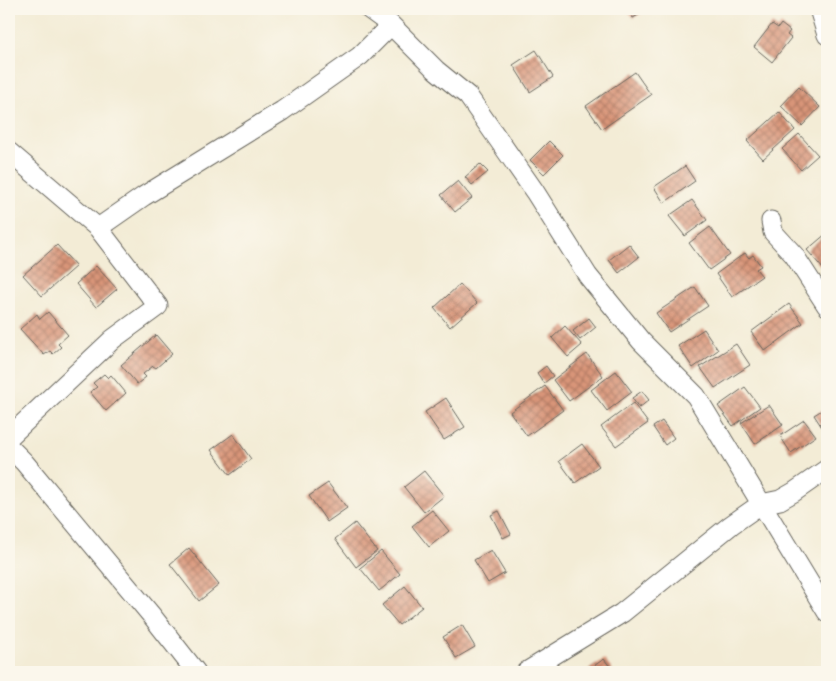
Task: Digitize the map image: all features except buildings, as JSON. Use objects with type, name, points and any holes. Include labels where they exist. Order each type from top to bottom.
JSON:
[{"type":"street","points":[[369,9],[391,25],[436,70],[468,96],[535,192],[588,276],[641,341],[696,396],[827,612]]},
{"type":"street","points":[[819,9],[827,35]]},
{"type":"street","points":[[98,228],[144,196],[282,111],[360,56],[391,25]]},
{"type":"street","points":[[9,152],[98,228],[158,306],[113,340],[9,437]]},
{"type":"street","points":[[770,221],[773,232],[794,254],[827,306]]},
{"type":"street","points":[[9,447],[24,462],[196,672]]},
{"type":"street","points":[[526,672],[622,614],[731,525],[761,504],[780,500],[827,469]]}]
